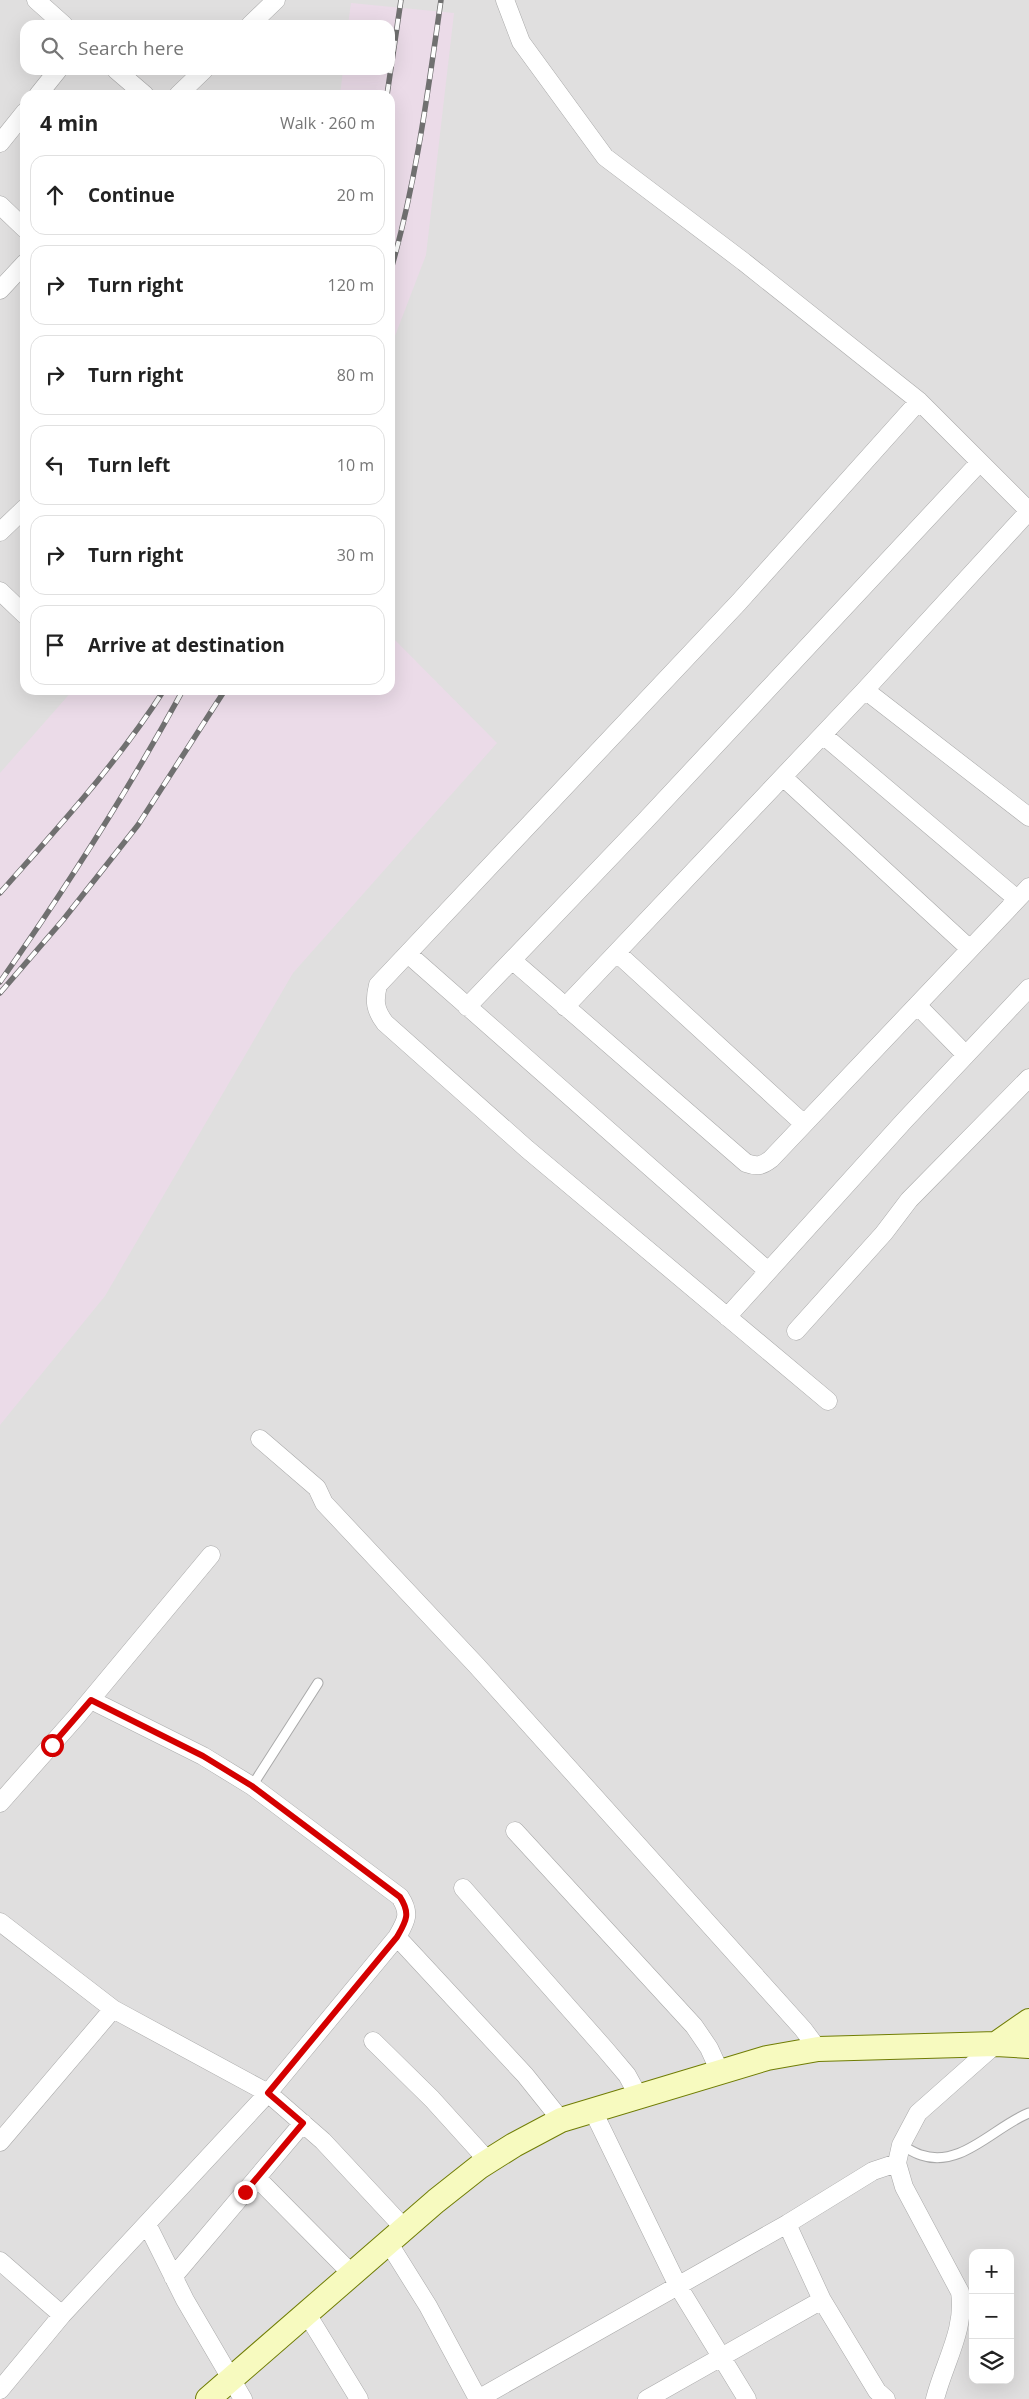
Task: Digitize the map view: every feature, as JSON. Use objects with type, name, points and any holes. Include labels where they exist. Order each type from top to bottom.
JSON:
[{"type":"main road","points":[[996,2044],[1029,2021]]},
{"type":"main road","points":[[208,2399],[436,2201],[514,2145],[561,2120],[767,2058],[818,2049],[996,2044],[1029,2046]]},
{"type":"street","points":[[255,20],[276,0]]},
{"type":"street","points":[[505,0],[521,42],[605,157],[744,262],[919,401],[1029,511],[823,736],[566,1007]]},
{"type":"street","points":[[42,2],[59,20]]},
{"type":"street","points":[[42,90],[54,75]]},
{"type":"street","points":[[122,75],[139,90]]},
{"type":"street","points":[[183,90],[199,75]]},
{"type":"street","points":[[0,143],[20,118]]},
{"type":"street","points":[[0,205],[20,224]]},
{"type":"street","points":[[0,290],[20,268]]},
{"type":"street","points":[[828,1401],[527,1149],[385,1023],[377,1012],[374,999],[378,985],[739,602],[919,401]]},
{"type":"street","points":[[467,1007],[980,462]]},
{"type":"street","points":[[0,532],[20,513]]},
{"type":"street","points":[[0,591],[20,610]]},
{"type":"street","points":[[865,690],[1029,817]]},
{"type":"street","points":[[512,960],[746,1163],[755,1166],[764,1164],[1023,893],[823,736]]},
{"type":"street","points":[[783,777],[970,949]]},
{"type":"street","points":[[617,953],[804,1124]]},
{"type":"street","points":[[408,954],[768,1271]]},
{"type":"street","points":[[727,1317],[1029,988]]},
{"type":"street","points":[[917,1005],[966,1055]]},
{"type":"street","points":[[796,1331],[884,1233],[909,1200],[1029,1078]]},
{"type":"street","points":[[260,1439],[317,1488],[324,1503],[477,1666],[804,2029],[818,2049]]},
{"type":"street","points":[[0,1803],[91,1700],[211,1555]]},
{"type":"street","points":[[0,2390],[62,2315],[268,2093],[397,1937],[408,1915],[407,1907],[400,1897],[252,1786],[203,1756],[91,1700]]},
{"type":"street","points":[[516,1831],[694,2026],[709,2048],[720,2072]]},
{"type":"street","points":[[463,1888],[605,2049],[626,2075],[639,2097]]},
{"type":"street","points":[[0,1922],[113,2009],[268,2093],[323,2141],[396,2235],[428,2306],[478,2399],[787,2224],[873,2171],[897,2163]]},
{"type":"street","points":[[397,1937],[525,2075],[561,2120]]},
{"type":"street","points":[[0,2142],[113,2009]]},
{"type":"street","points":[[373,2041],[432,2099],[489,2162]]},
{"type":"street","points":[[936,2399],[963,2308],[960,2292],[904,2187],[897,2163],[901,2145],[918,2113],[996,2044]]},
{"type":"street","points":[[593,2111],[678,2286],[747,2399]]},
{"type":"street","points":[[173,2277],[303,2123]]},
{"type":"street","points":[[257,2178],[352,2274]]},
{"type":"street","points":[[147,2224],[173,2277],[243,2399]]},
{"type":"street","points":[[787,2224],[822,2300],[877,2391],[886,2399]]},
{"type":"street","points":[[0,2261],[62,2315]]},
{"type":"street","points":[[646,2399],[822,2300]]},
{"type":"street","points":[[307,2314],[359,2399]]},
{"type":"lane","points":[[252,1786],[318,1683]]},
{"type":"lane","points":[[901,2145],[922,2156],[942,2158],[960,2153],[1029,2113]]},
{"type":"shaded area","points":[[0,0],[1029,0],[1029,2399],[0,2399]]},
{"type":"shaded area","points":[[351,3],[454,13],[426,255],[395,336],[395,90],[341,90],[342,75],[395,75],[395,20],[349,20]]},
{"type":"shaded area","points":[[395,640],[497,743],[293,973],[105,1296],[0,1425],[0,773],[69,695],[395,695]]},
{"type":"railway","points":[[395,41],[401,0]]},
{"type":"railway","points":[[395,254],[414,172],[441,0]]},
{"type":"railway","points":[[388,90],[390,75]]},
{"type":"railway","points":[[0,893],[107,770],[161,695]]},
{"type":"railway","points":[[0,982],[96,839],[180,695]]},
{"type":"railway","points":[[0,993],[63,920],[138,825],[222,695]]},
{"type":"route","points":[[52,1745],[91,1700],[203,1756],[252,1786],[309,1831],[400,1897],[407,1907],[408,1915],[406,1922],[397,1937],[268,2093],[303,2123],[245,2192]]}]
